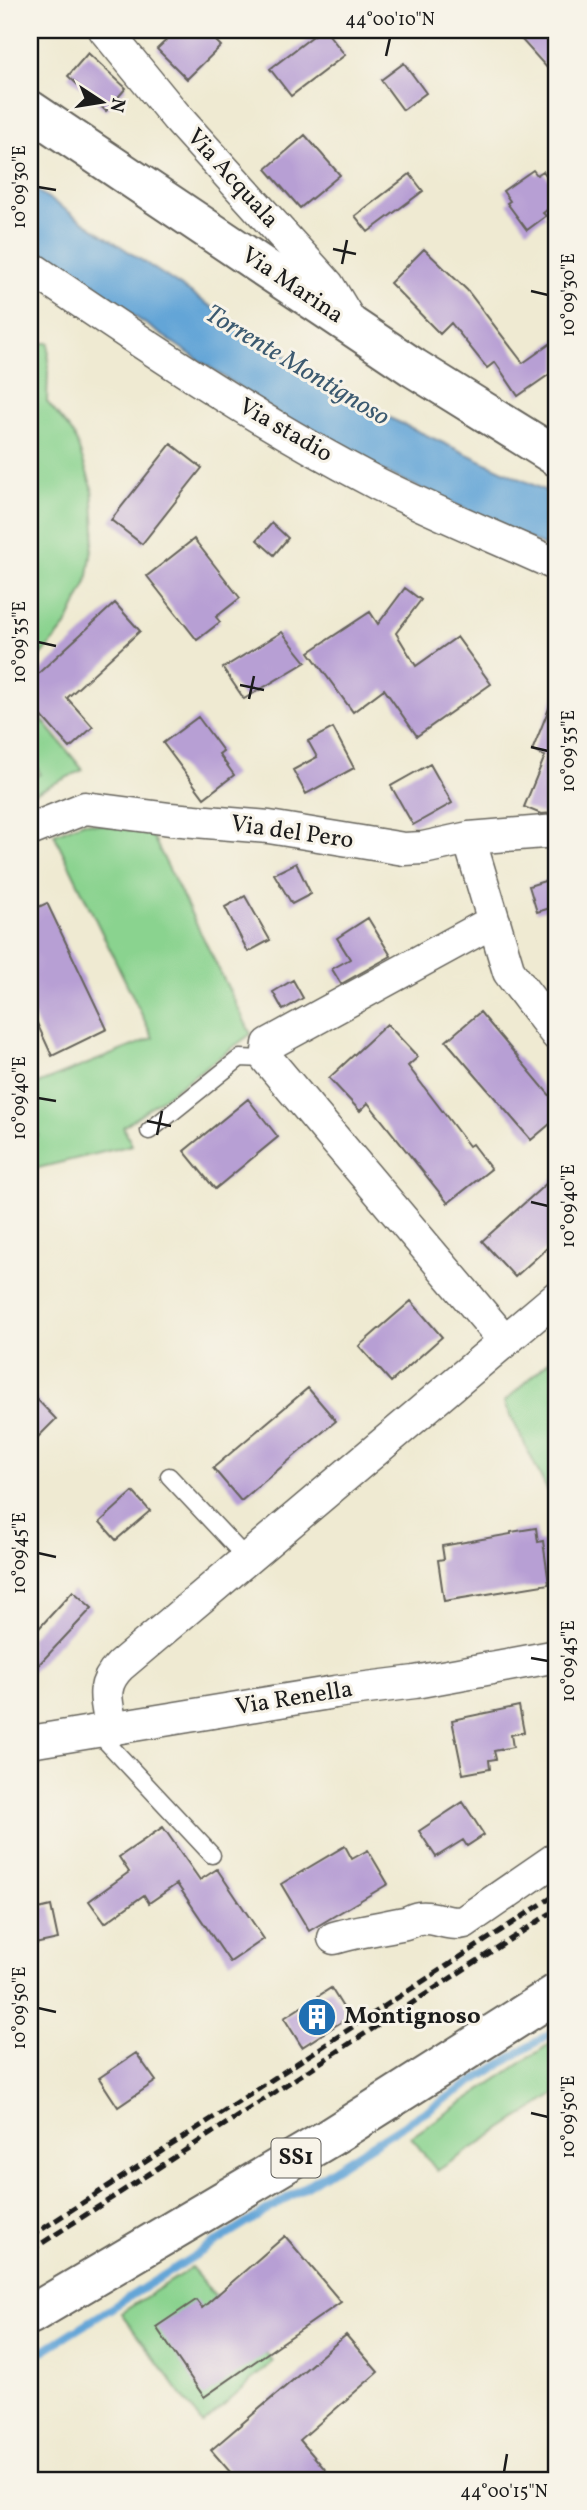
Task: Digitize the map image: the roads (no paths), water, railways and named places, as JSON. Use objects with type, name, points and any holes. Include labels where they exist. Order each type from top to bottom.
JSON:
[{"type":"main road","name":"Via Marina","points":[[30,110],[355,329],[557,457]]},
{"type":"main road","name":"SS1","points":[[30,2315],[329,2138],[557,1993]]},
{"type":"street","name":"Via Acquala","points":[[105,30],[177,119],[328,285],[355,329]]},
{"type":"street","name":"Via stadio","points":[[30,267],[166,360],[276,428],[379,484],[557,565]]},
{"type":"street","name":"Via del Pero","points":[[30,830],[85,808],[170,819],[269,827],[404,849],[423,848],[469,838],[557,831]]},
{"type":"street","points":[[469,838],[509,972],[557,1034]]},
{"type":"street","points":[[495,921],[269,1044],[267,1059],[505,1341]]},
{"type":"street","points":[[104,1731],[105,1688],[111,1675],[557,1297]]},
{"type":"street","name":"Via Renella","points":[[30,1742],[335,1692],[415,1682],[557,1656]]},
{"type":"street","points":[[334,1938],[419,1918],[433,1918],[456,1924],[464,1922],[557,1858]]},
{"type":"lane","points":[[149,1131],[240,1058],[267,1059]]},
{"type":"lane","points":[[169,1476],[246,1558]]},
{"type":"lane","points":[[104,1731],[212,1855]]},
{"type":"water","name":"Torrente Montignoso","points":[[30,186],[272,347],[394,420],[557,496],[557,552],[351,456],[289,421],[30,246]]},
{"type":"waterway","points":[[30,2359],[557,2029]]},
{"type":"railway","points":[[30,2237],[557,1894]]},
{"type":"railway","points":[[30,2251],[557,1909]]},
{"type":"place","name":"Montignoso","points":[[317,2017]]}]
